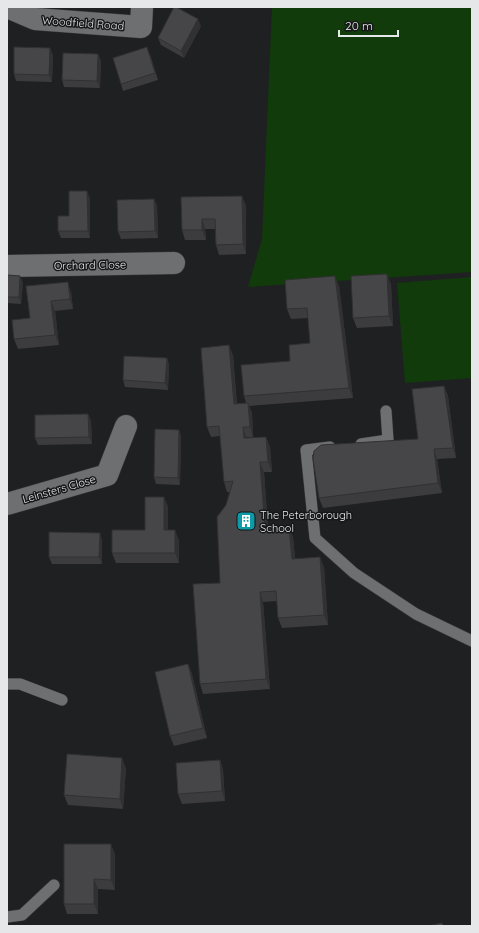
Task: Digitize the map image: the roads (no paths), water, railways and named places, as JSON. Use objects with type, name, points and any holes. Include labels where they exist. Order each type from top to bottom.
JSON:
[{"type":"street","name":"Woodfield Road","points":[[7,7],[35,19],[141,27],[142,7]]},
{"type":"street","name":"Orchard Close","points":[[7,266],[174,263]]},
{"type":"street","name":"Leinsters Close","points":[[7,504],[107,475],[126,426]]},
{"type":"lane","points":[[386,411],[388,440],[306,450],[315,538],[354,573],[416,614],[472,641]]},
{"type":"lane","points":[[7,684],[20,684],[62,700]]},
{"type":"lane","points":[[7,918],[22,915],[54,885]]},
{"type":"place","name":"The Peterborough School","points":[[246,521]]}]
